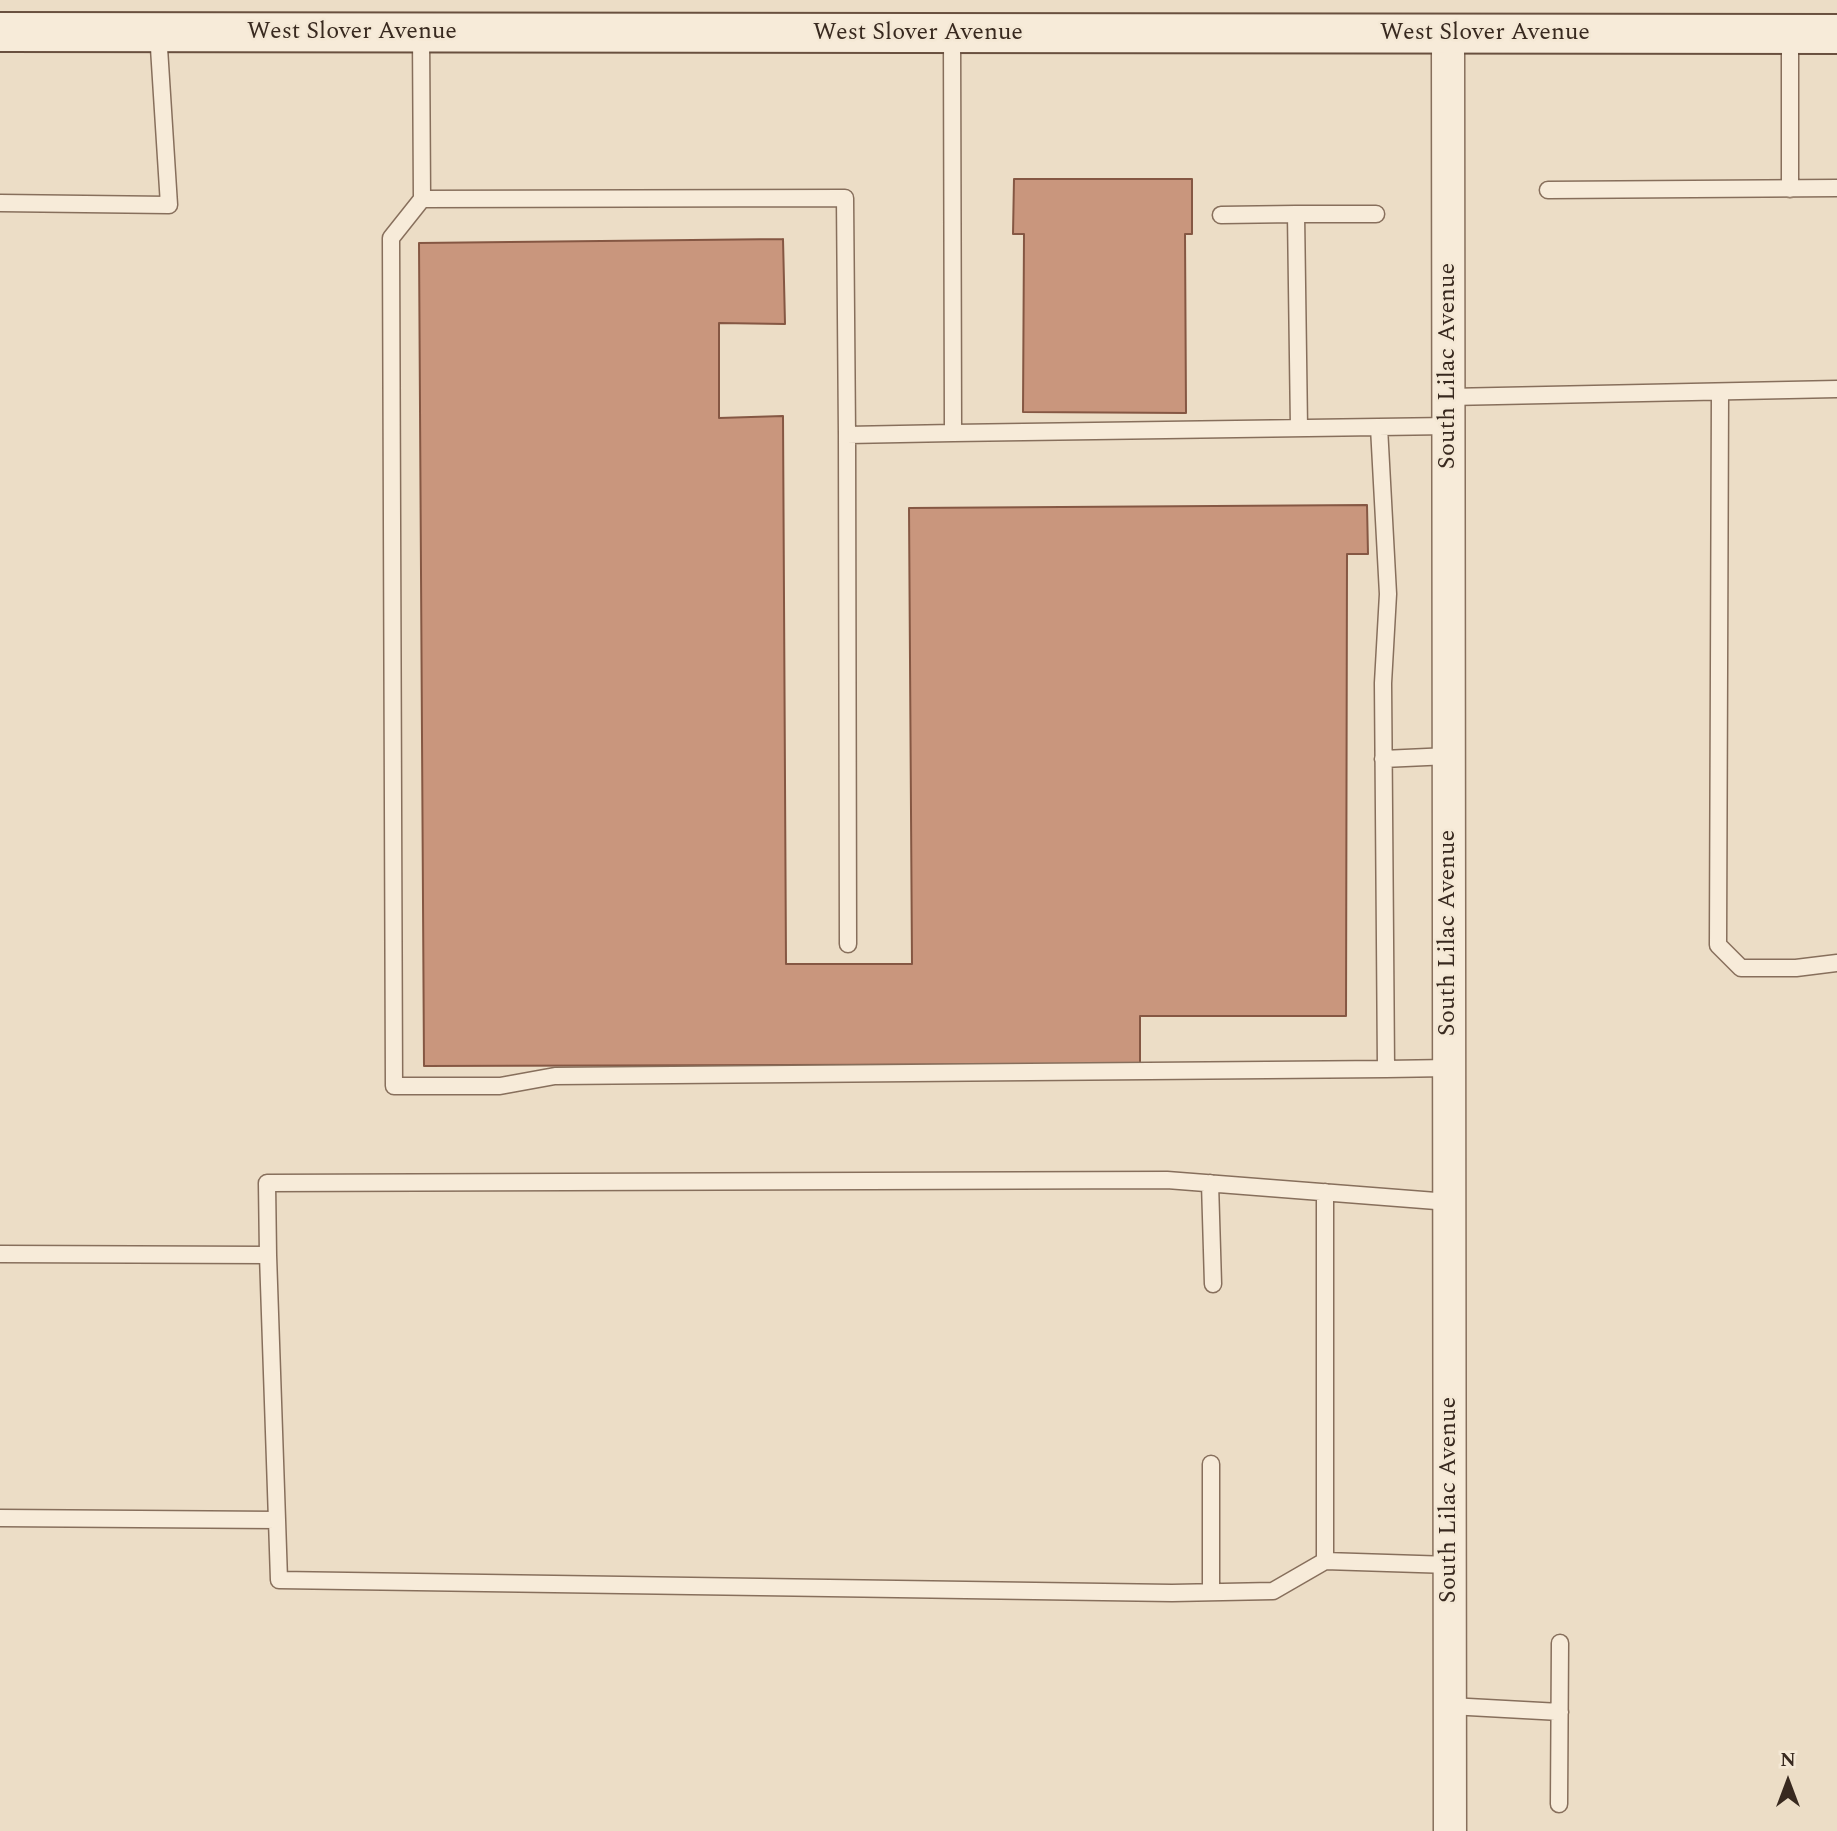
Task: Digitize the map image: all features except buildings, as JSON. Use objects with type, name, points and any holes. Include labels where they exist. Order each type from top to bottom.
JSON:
[{"type":"main road","name":"West Slover Avenue","points":[[0,32],[1837,34]]},
{"type":"street","name":"South Lilac Avenue","points":[[1448,34],[1450,1831]]},
{"type":"lane","points":[[0,203],[170,205],[158,32]]},
{"type":"lane","points":[[421,33],[422,199],[391,238],[394,1086],[500,1086],[555,1076],[1449,1068]]},
{"type":"lane","points":[[952,34],[953,433]]},
{"type":"lane","points":[[1790,34],[1790,189]]},
{"type":"lane","points":[[1548,190],[1837,188]]},
{"type":"lane","points":[[422,199],[845,198],[848,944]]},
{"type":"lane","points":[[1296,214],[1299,428]]},
{"type":"lane","points":[[1221,215],[1376,214]]},
{"type":"lane","points":[[847,435],[1379,427],[1449,412],[1720,392],[1837,390]]},
{"type":"lane","points":[[1720,392],[1718,945],[1741,968],[1796,968],[1837,963]]},
{"type":"lane","points":[[1379,427],[1388,594],[1383,683],[1386,1069]]},
{"type":"lane","points":[[1383,759],[1449,756]]},
{"type":"lane","points":[[1449,1202],[1167,1180],[267,1183],[279,1580],[1211,1592],[1273,1591],[1325,1561],[1450,1565]]},
{"type":"lane","points":[[1210,1183],[1213,1284]]},
{"type":"lane","points":[[1325,1192],[1325,1561]]},
{"type":"lane","points":[[0,1254],[268,1255]]},
{"type":"lane","points":[[1211,1464],[1211,1592]]},
{"type":"lane","points":[[0,1518],[277,1520]]},
{"type":"lane","points":[[1559,1804],[1560,1643]]},
{"type":"lane","points":[[1450,1706],[1560,1712]]}]
